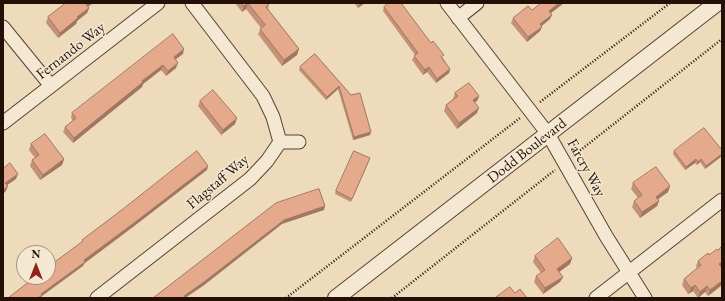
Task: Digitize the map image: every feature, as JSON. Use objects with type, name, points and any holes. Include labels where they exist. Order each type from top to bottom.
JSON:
[{"type":"street","name":"Fernando Way","points":[[3,123],[158,3]]},
{"type":"street","points":[[192,3],[262,96],[273,118],[280,142],[299,142]]},
{"type":"street","name":"Farcry Way","points":[[447,3],[548,134],[606,236],[645,298]]},
{"type":"street","points":[[458,18],[477,3]]},
{"type":"street","name":"Dodd Boulevard","points":[[336,298],[717,3]]},
{"type":"street","points":[[3,27],[51,86]]},
{"type":"street","name":"Flagstaff Way","points":[[96,298],[250,179],[267,161],[280,142]]},
{"type":"street","points":[[596,298],[722,200]]},
{"type":"path","points":[[286,298],[670,3]]},
{"type":"building","points":[[66,3],[87,3],[86,4],[89,8],[60,33],[48,17]]},
{"type":"building","points":[[241,3],[248,3],[244,6]]},
{"type":"building","points":[[248,3],[268,3],[269,4],[266,7],[299,49],[284,60],[260,29],[265,25]]},
{"type":"building","points":[[389,3],[401,3],[431,43],[433,41],[444,55],[441,57],[450,69],[437,79],[429,67],[425,70],[414,56],[418,53],[384,7]]},
{"type":"building","points":[[541,3],[559,3],[549,11],[552,15],[540,24],[542,27],[528,37],[513,18],[528,6],[532,10]]},
{"type":"building","points":[[173,34],[184,49],[174,57],[178,63],[168,71],[163,65],[74,138],[65,127],[76,118],[72,113]]},
{"type":"building","points":[[315,54],[351,95],[360,93],[371,132],[354,137],[339,86],[327,97],[300,67]]},
{"type":"building","points":[[469,83],[479,96],[473,100],[479,108],[459,123],[446,105],[458,96],[455,93]]},
{"type":"building","points":[[213,90],[237,118],[223,130],[200,101]]},
{"type":"building","points":[[704,128],[722,150],[722,154],[706,166],[701,159],[698,162],[696,159],[686,167],[674,151]]},
{"type":"building","points":[[45,134],[64,159],[43,175],[32,160],[39,155],[31,144]]},
{"type":"building","points":[[197,151],[208,166],[84,260],[85,262],[56,283],[56,261]]},
{"type":"building","points":[[354,151],[370,158],[352,199],[336,191]]},
{"type":"building","points":[[10,163],[18,174],[5,183],[8,186],[3,190],[3,169]]},
{"type":"building","points":[[656,167],[670,186],[656,197],[659,201],[642,212],[634,201],[642,195],[633,183]]},
{"type":"building","points":[[319,189],[325,206],[284,220],[184,296],[185,298],[153,298],[276,203]]},
{"type":"building","points":[[558,238],[572,258],[557,269],[563,277],[545,288],[536,276],[545,270],[535,256]]},
{"type":"building","points":[[722,246],[722,262],[719,264],[722,268],[722,281],[710,290],[707,286],[700,292],[695,285],[691,288],[684,279],[701,265],[698,261],[708,253],[709,255]]},
{"type":"building","points":[[25,285],[53,285],[38,298],[8,298]]},
{"type":"building","points":[[510,287],[515,293],[520,289],[527,298],[495,298]]}]
